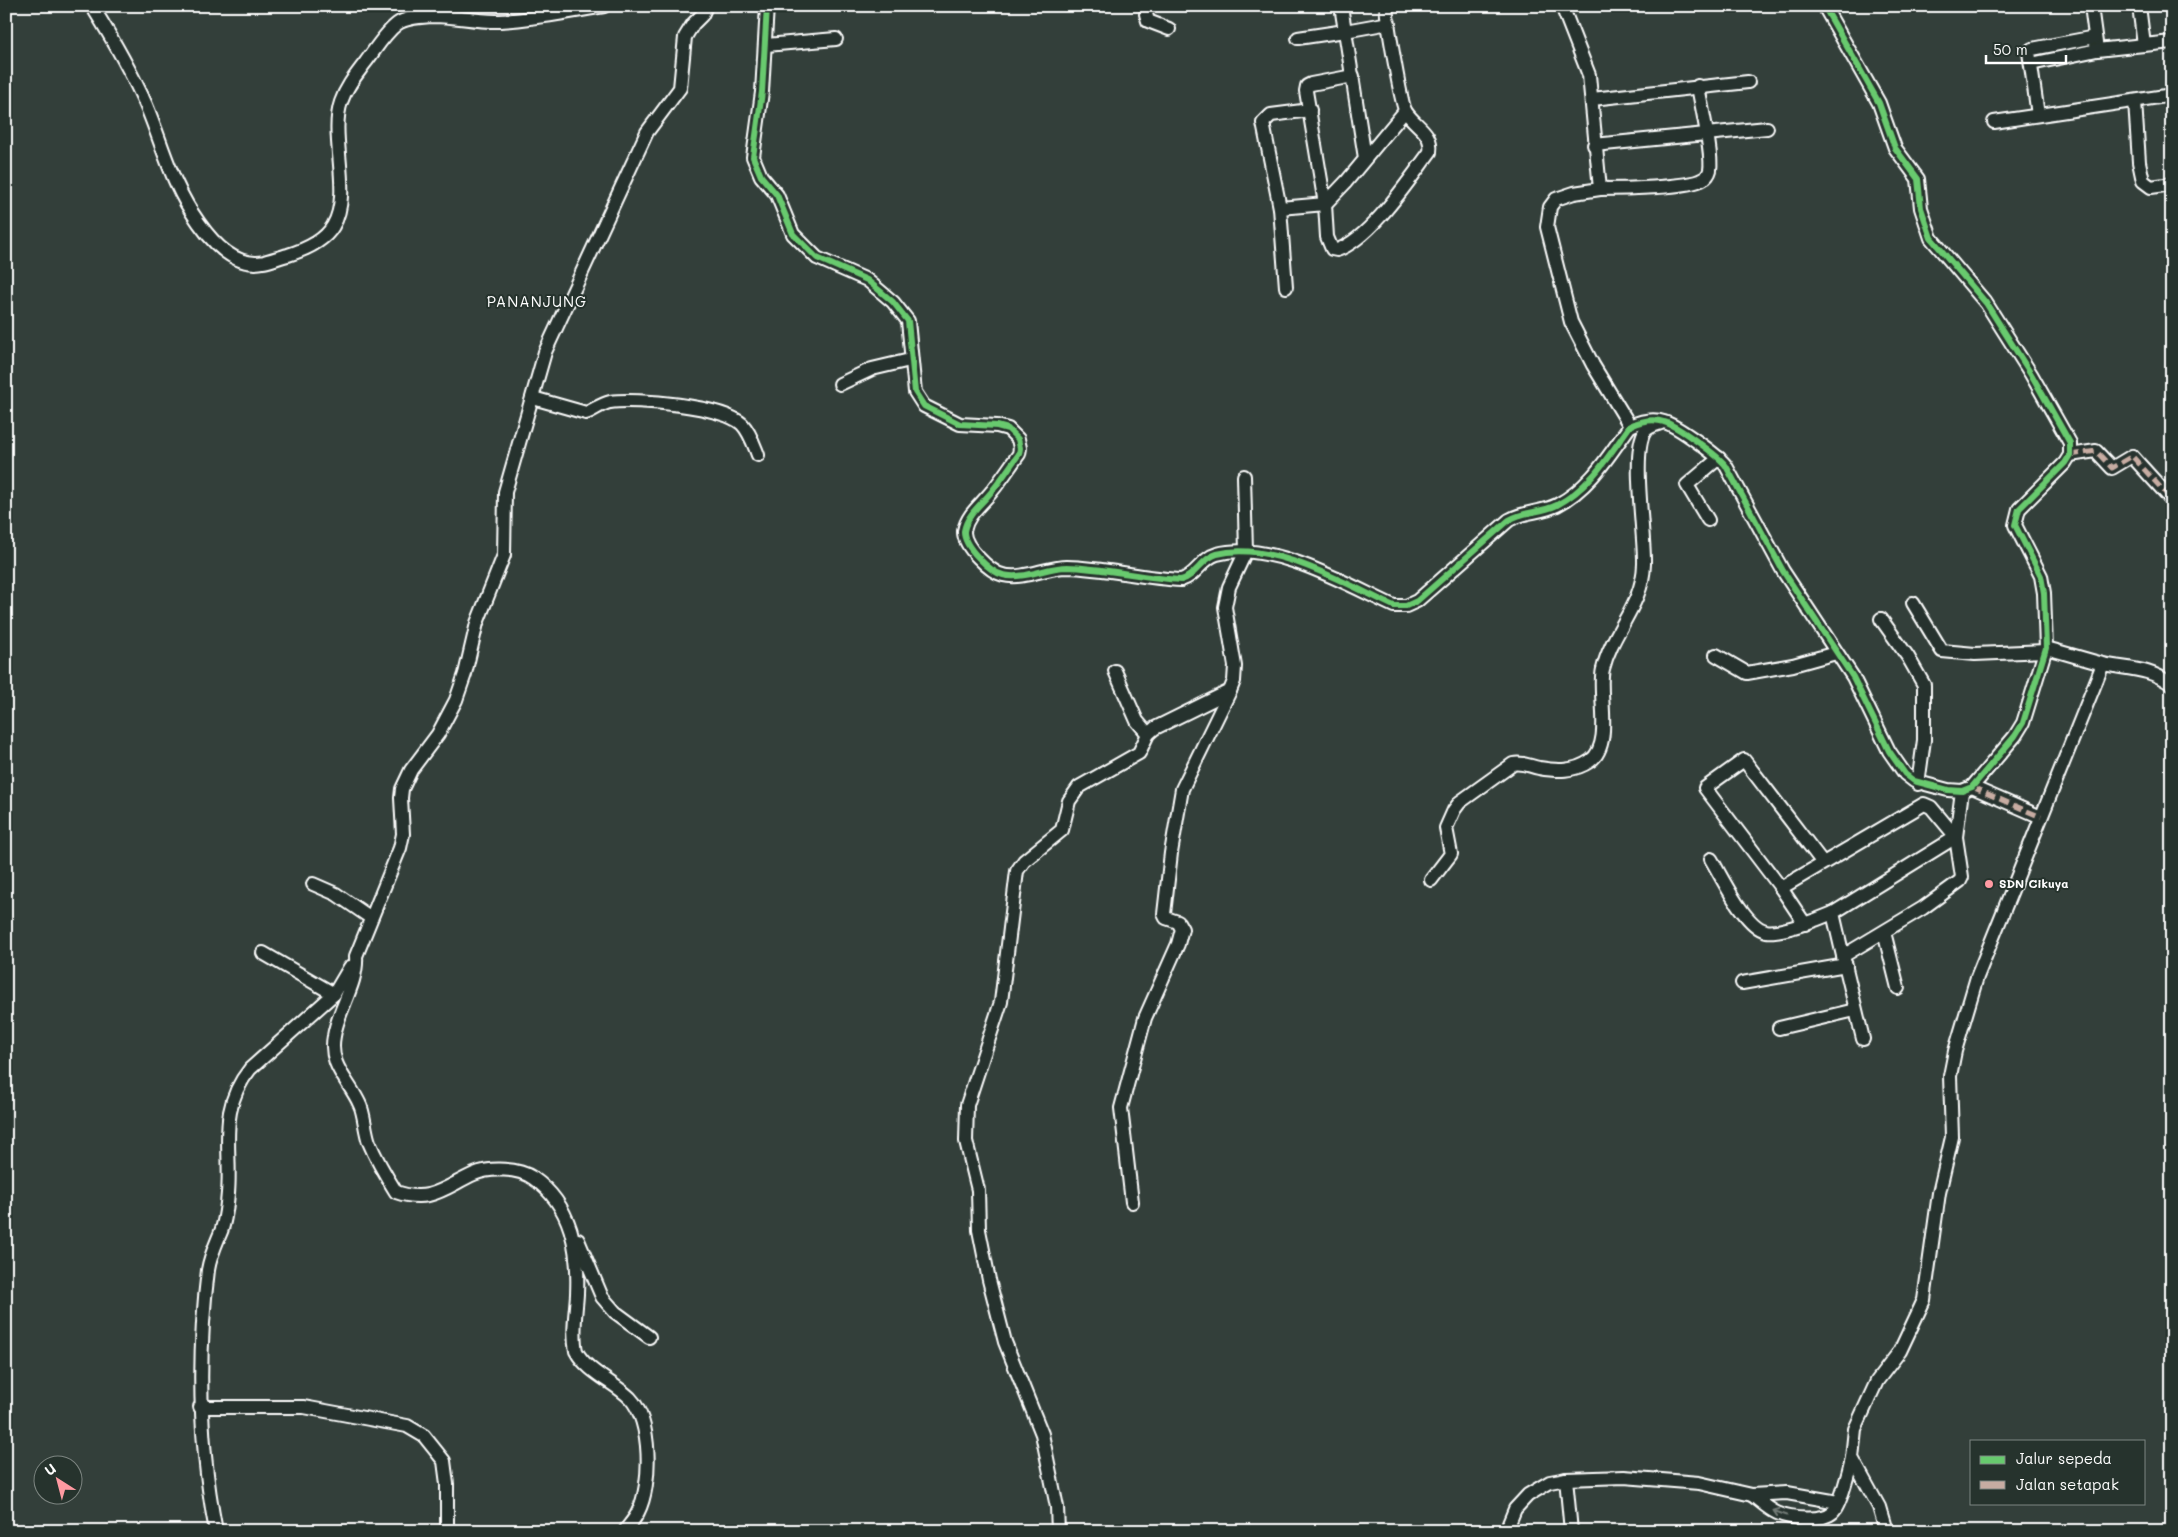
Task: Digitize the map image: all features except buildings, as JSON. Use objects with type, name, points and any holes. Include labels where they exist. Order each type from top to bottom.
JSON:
[{"type":"street","points":[[92,6],[127,65],[146,104],[158,133],[164,157],[182,196],[212,240],[229,255],[254,263],[305,248],[320,240],[333,226],[338,210],[340,154],[338,126],[341,102],[354,77],[375,48],[397,24],[406,19],[422,17],[500,21],[604,6]]},
{"type":"street","points":[[216,1531],[208,1491],[200,1407],[199,1363],[208,1269],[213,1249],[221,1233],[228,1192],[226,1137],[230,1111],[243,1077],[334,994],[356,956],[400,848],[403,834],[402,789],[411,770],[438,734],[456,700],[477,623],[504,554],[505,492],[545,352],[647,132],[680,88],[685,37],[702,15],[706,6]]},
{"type":"street","points":[[767,6],[766,45],[753,157],[755,166],[777,195],[789,226],[798,241],[817,258],[867,280],[893,302],[908,321],[910,360],[915,392],[924,406],[960,424],[997,426],[1008,429],[1018,440],[1019,454],[992,491],[975,509],[964,530],[964,536],[969,545],[992,571],[1015,576],[1061,568],[1102,568],[1181,580],[1187,578],[1214,555],[1246,551],[1262,553],[1297,563],[1324,573],[1394,606],[1406,606],[1417,600],[1509,520],[1520,514],[1543,510],[1556,505],[1583,488],[1630,426],[1641,421],[1666,422],[1720,458],[1783,571],[1853,677],[1889,751],[1905,774],[1918,784],[1932,788],[1967,789],[2041,817]]},
{"type":"street","points":[[1149,6],[1146,14],[1148,21],[1169,30]]},
{"type":"street","points":[[1341,6],[1365,158]]},
{"type":"street","points":[[1353,76],[1307,86],[1325,204],[1328,244],[1332,249],[1337,250],[1357,237],[1384,212],[1430,152],[1432,143],[1424,129],[1405,111],[1386,6]]},
{"type":"street","points":[[1562,6],[1588,75],[1600,189]]},
{"type":"street","points":[[1742,983],[1844,961],[1960,881],[1962,877],[1956,837],[1967,789],[2016,736],[2023,723],[2046,650],[2044,593],[2041,576],[2018,531],[2016,519],[2019,509],[2059,470],[2070,455],[2070,443],[2016,350],[1986,303],[1932,238],[1921,208],[1918,179],[1895,148],[1879,102],[1824,6]]},
{"type":"street","points":[[2091,6],[2097,50]]},
{"type":"street","points":[[2139,6],[2144,45]]},
{"type":"street","points":[[1298,38],[1388,22]]},
{"type":"street","points":[[2038,115],[2031,64],[2028,56],[2032,49],[2095,37]]},
{"type":"street","points":[[766,45],[836,39]]},
{"type":"street","points":[[2031,64],[2097,50],[2172,42]]},
{"type":"street","points":[[1592,99],[1748,82]]},
{"type":"street","points":[[1630,426],[1593,366],[1571,322],[1547,227],[1550,207],[1556,199],[1574,193],[1600,189],[1629,189],[1704,179],[1710,170],[1698,86]]},
{"type":"street","points":[[1994,122],[2172,95]]},
{"type":"street","points":[[2135,101],[2139,162],[2143,181],[2152,187],[2172,184]]},
{"type":"street","points":[[1286,287],[1280,208],[1263,123],[1271,114],[1310,110]]},
{"type":"street","points":[[1280,208],[1325,204],[1405,111]]},
{"type":"street","points":[[1594,145],[1767,128]]},
{"type":"street","points":[[840,384],[872,369],[910,360]]},
{"type":"street","points":[[533,398],[586,413],[604,404],[625,402],[714,411],[735,419],[743,425],[758,455]]},
{"type":"street","points":[[1431,880],[1451,854],[1446,828],[1460,802],[1513,764],[1522,763],[1538,768],[1566,771],[1591,760],[1602,741],[1604,716],[1602,670],[1611,647],[1633,608],[1642,585],[1644,564],[1639,469],[1641,438],[1648,428],[1666,422]]},
{"type":"street","points":[[2070,455],[2096,451],[2112,468],[2132,456],[2172,500]]},
{"type":"street","points":[[1708,520],[1687,485],[1720,458]]},
{"type":"street","points":[[1132,1202],[1121,1108],[1145,1018],[1178,944],[1182,929],[1178,922],[1166,918],[1164,914],[1171,853],[1181,795],[1234,681],[1235,666],[1226,607],[1229,587],[1246,551],[1244,476]]},
{"type":"street","points":[[1913,603],[1942,651],[1975,654],[2046,650],[2103,664],[2148,672],[2172,685]]},
{"type":"street","points":[[1881,619],[1908,657],[1924,685],[1924,740],[1918,784]]},
{"type":"street","points":[[1716,655],[1747,673],[1792,665],[1836,653]]},
{"type":"street","points":[[1752,1495],[1779,1514],[1802,1518],[1826,1516],[1836,1510],[1849,1473],[1855,1428],[1877,1381],[1900,1351],[1924,1300],[1939,1193],[1952,1137],[1950,1076],[1955,1051],[1977,977],[2103,664]]},
{"type":"street","points":[[1115,671],[1137,721],[1148,734]]},
{"type":"street","points":[[1058,1531],[1057,1508],[1042,1434],[1005,1342],[989,1280],[979,1230],[978,1190],[966,1141],[966,1109],[1001,1002],[1017,871],[1024,861],[1062,830],[1068,801],[1079,786],[1139,753],[1148,734],[1161,725],[1230,691]]},
{"type":"street","points":[[1805,924],[1781,888],[1706,788],[1744,760],[1823,863]]},
{"type":"street","points":[[1781,888],[1924,804],[1931,807],[1956,837]]},
{"type":"street","points":[[1711,859],[1744,914],[1759,928],[1767,932],[1805,924],[1833,914],[1956,837]]},
{"type":"street","points":[[313,884],[336,894],[371,918]]},
{"type":"street","points":[[1833,914],[1863,1040]]},
{"type":"street","points":[[1884,932],[1898,988]]},
{"type":"street","points":[[264,953],[334,994]]},
{"type":"street","points":[[356,956],[355,972],[336,1023],[333,1038],[334,1055],[340,1075],[361,1106],[362,1119],[369,1141],[396,1192],[412,1197],[425,1196],[440,1192],[481,1171],[522,1172],[545,1188],[560,1207],[586,1256],[602,1297],[615,1312],[649,1337]]},
{"type":"street","points":[[1779,1028],[1855,1010]]},
{"type":"street","points":[[572,1229],[577,1273],[576,1351],[582,1360],[629,1398],[637,1407],[644,1424],[646,1447],[645,1492],[638,1512],[625,1531]]},
{"type":"street","points":[[200,1407],[304,1407],[407,1426],[424,1436],[444,1461],[447,1484],[447,1531]]},
{"type":"street","points":[[1852,1458],[1879,1507],[1886,1531]]},
{"type":"street","points":[[1506,1531],[1515,1509],[1528,1495],[1550,1482],[1566,1479],[1634,1478],[1698,1483],[1752,1495],[1787,1493],[1838,1502]]},
{"type":"street","points":[[1566,1479],[1571,1531]]},
{"type":"marked path","points":[[2070,455],[2096,451],[2112,468],[2132,456],[2172,500]]},
{"type":"marked path","points":[[1972,787],[2041,817]]},
{"type":"cycle path","points":[[767,6],[762,92],[753,157],[761,176],[777,195],[793,234],[817,258],[867,280],[893,302],[908,321],[915,392],[924,406],[960,424],[997,426],[1008,429],[1018,439],[1019,454],[996,486],[968,519],[964,531],[972,551],[991,569],[1003,575],[1019,576],[1067,567],[1181,580],[1191,575],[1207,559],[1217,554],[1238,551],[1261,553],[1285,558],[1308,566],[1394,606],[1406,606],[1417,601],[1509,520],[1557,505],[1579,490],[1598,470],[1630,426],[1647,421],[1660,421],[1670,424],[1687,435],[1715,455],[1726,466],[1783,571],[1853,677],[1889,751],[1905,774],[1914,781],[1948,790],[1962,791],[1972,787],[2015,736],[2023,723],[2046,648],[2044,593],[2041,576],[2015,525],[2019,509],[2065,463],[2070,455],[2070,443],[2031,374],[1986,303],[1931,238],[1921,208],[1918,179],[1895,148],[1879,103],[1824,6]]},
{"type":"place","name":"SDN Cikuya","points":[[1989,884]]},
{"type":"district","name":"PANANJUNG","points":[[537,302]]}]
